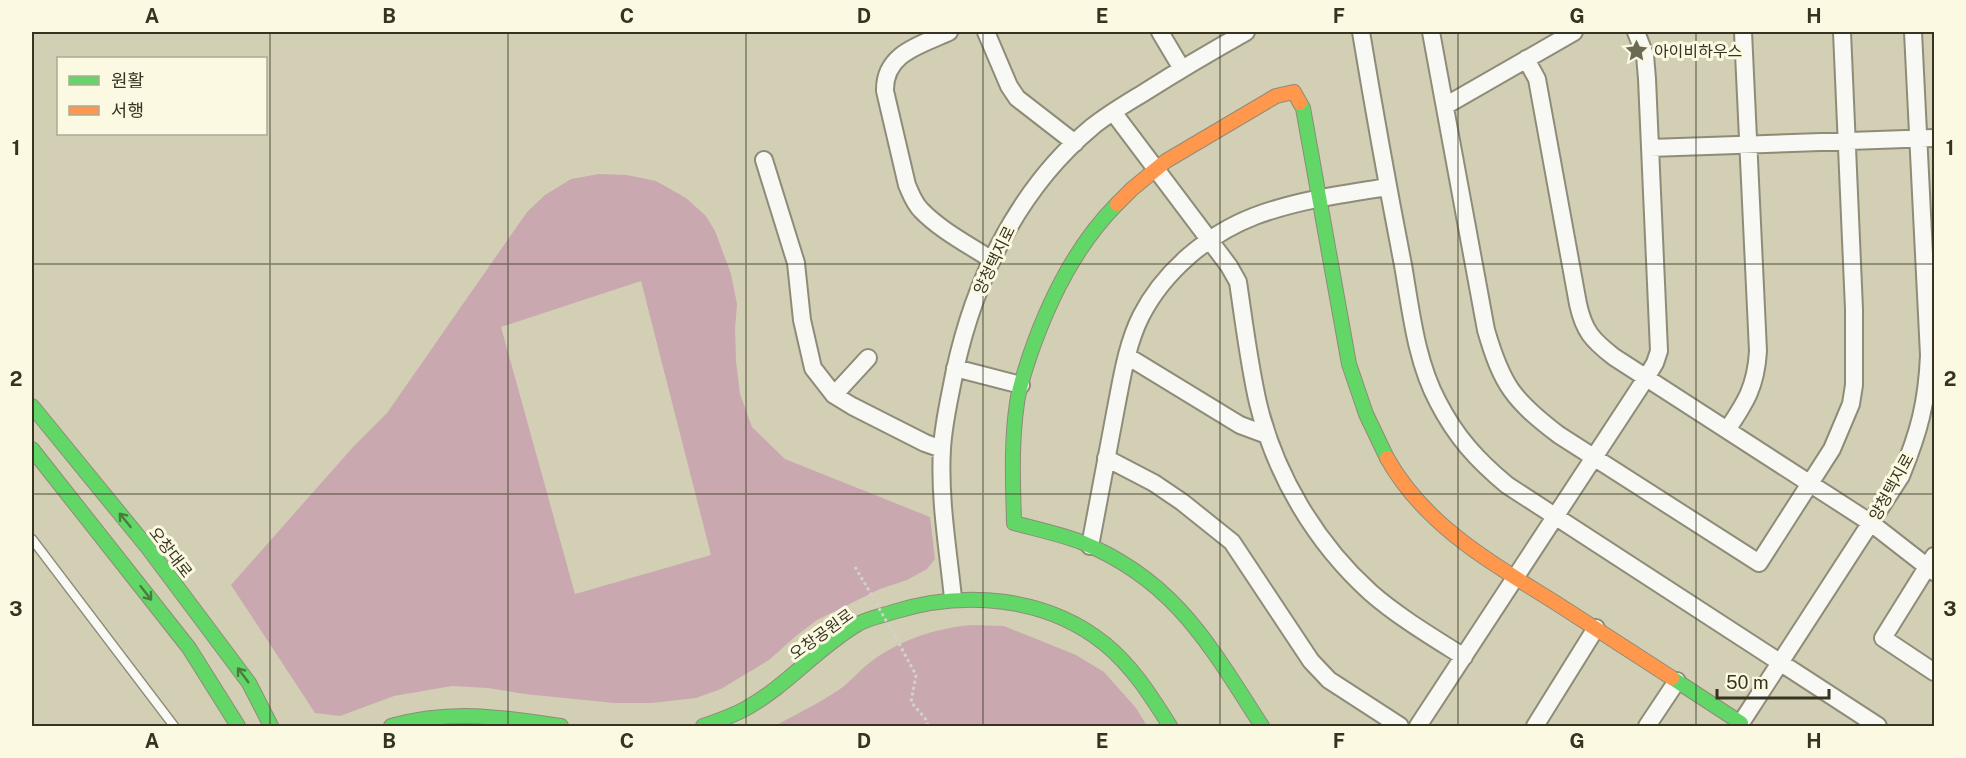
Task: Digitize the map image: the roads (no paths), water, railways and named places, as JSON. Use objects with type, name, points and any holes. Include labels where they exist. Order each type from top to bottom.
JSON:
[{"type":"street","points":[[949,32],[895,59],[888,69],[885,91],[912,198],[932,219],[992,260]]},
{"type":"street","points":[[986,32],[1009,86],[1017,98],[1075,143]]},
{"type":"street","points":[[1161,32],[1182,69]]},
{"type":"street","name":"양청택지로","points":[[953,598],[942,499],[942,449],[945,423],[963,333],[981,282],[1005,233],[1029,196],[1056,161],[1113,111],[1246,32]]},
{"type":"street","points":[[1361,32],[1417,343],[1436,400],[1452,429],[1466,448],[1507,485],[1878,726]]},
{"type":"street","points":[[1431,32],[1485,330],[1495,362],[1504,380],[1517,399],[1559,435],[1759,563],[1832,449],[1844,426],[1854,385],[1854,309],[1842,32]]},
{"type":"street","points":[[1444,106],[1574,32]]},
{"type":"street","points":[[1418,726],[1646,378],[1659,351],[1645,55],[1636,32]]},
{"type":"street","points":[[1727,430],[1747,400],[1757,371],[1758,351],[1743,32]]},
{"type":"street","name":"양청택지로","points":[[1740,725],[1901,476],[1924,412],[1929,355],[1926,138],[1913,32]]},
{"type":"street","points":[[1526,59],[1537,79],[1578,304],[1584,324],[1596,342],[1614,357],[1871,523],[1932,566],[1883,638],[1935,672]]},
{"type":"street","points":[[1262,726],[1194,625],[1151,584],[1090,546],[1059,535],[1014,524],[1014,439],[1016,407],[1021,385],[1046,309],[1074,256],[1110,209],[1155,169],[1276,96],[1294,92],[1303,108],[1349,364],[1360,401],[1374,434],[1390,464],[1409,492],[1454,537],[1677,681],[1740,725]]},
{"type":"street","points":[[1113,111],[1229,266],[1238,282],[1258,402],[1267,435],[1282,474],[1303,510],[1326,545],[1371,593],[1464,657]]},
{"type":"street","points":[[1650,148],[1926,138]]},
{"type":"street","points":[[764,160],[796,263],[802,320],[813,368],[834,395],[862,412],[942,449]]},
{"type":"street","points":[[1090,546],[1130,342],[1141,315],[1158,288],[1177,267],[1209,241],[1223,231],[1253,217],[1300,202],[1388,187]]},
{"type":"street","points":[[1127,356],[1240,425],[1267,435]]},
{"type":"street","points":[[834,395],[868,358]]},
{"type":"street","points":[[955,368],[1021,385]]},
{"type":"street","name":"오창대로","points":[[32,406],[161,566],[249,683],[272,726]]},
{"type":"street","points":[[32,449],[189,648],[238,726]]},
{"type":"street","points":[[1106,458],[1154,483],[1232,542],[1311,661],[1329,680],[1400,726]]},
{"type":"street","name":"오창공원로","points":[[703,726],[730,717],[747,708],[859,624],[895,610],[953,598],[998,598],[1056,615],[1076,625],[1096,637],[1129,666],[1147,689],[1170,726]]},
{"type":"street","points":[[1535,726],[1596,628]]},
{"type":"street","points":[[1647,726],[1677,681]]},
{"type":"street","points":[[391,726],[448,714],[477,714],[561,726]]},
{"type":"lane","points":[[32,539],[174,726]]},
{"type":"place","name":"아이비하우스","points":[[1636,51]]}]
